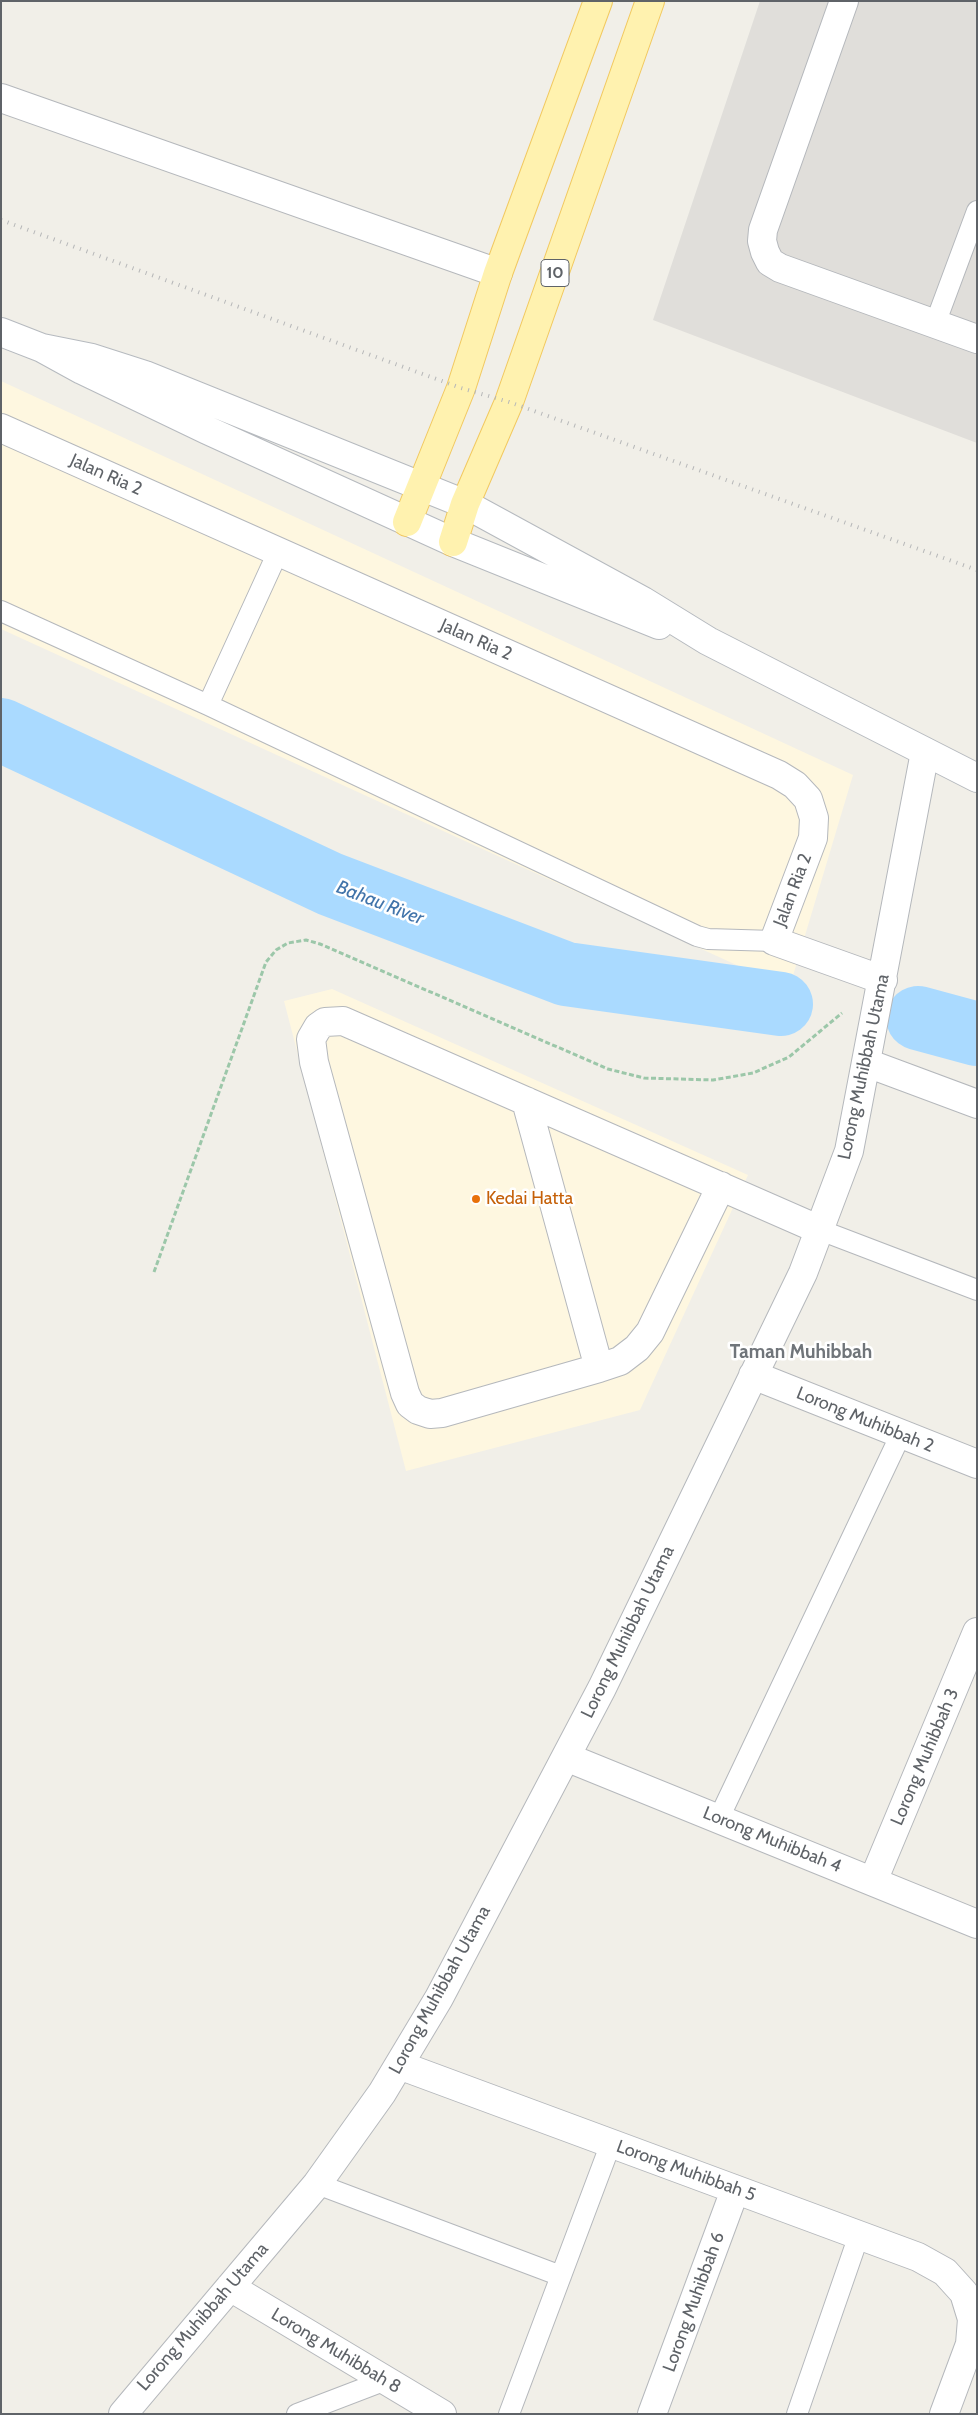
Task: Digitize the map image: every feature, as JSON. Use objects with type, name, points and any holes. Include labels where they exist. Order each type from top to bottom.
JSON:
[{"type":"main road","points":[[407,522],[461,388],[498,272],[598,1]]},
{"type":"main road","name":"10","points":[[453,542],[465,504],[509,402],[650,1]]},
{"type":"street","points":[[844,1],[763,230],[762,241],[765,252],[770,262],[780,268],[977,339]]},
{"type":"street","points":[[1,98],[498,272]]},
{"type":"street","points":[[1,332],[42,348],[82,370],[207,430],[407,522],[635,617],[708,640]]},
{"type":"street","points":[[42,348],[92,358],[145,375],[465,504],[643,601],[708,640],[977,778]]},
{"type":"street","name":"Jalan Ria 2","points":[[1,428],[779,775],[795,785],[808,799],[814,818],[813,838],[774,941]]},
{"type":"street","name":"Lorong Muhibbah Utama","points":[[123,2414],[317,2184],[382,2093],[439,1998],[602,1688],[803,1273],[849,1151],[926,752]]},
{"type":"street","points":[[774,941],[883,980]]},
{"type":"street","points":[[721,1186],[650,1332],[637,1348],[620,1361],[442,1413],[430,1414],[418,1410],[410,1404],[404,1393],[314,1062],[311,1039],[318,1027],[325,1022],[343,1021],[721,1186],[820,1230]]},
{"type":"street","points":[[867,1063],[977,1104]]},
{"type":"street","points":[[526,1101],[599,1368]]},
{"type":"street","name":"Lorong Muhibbah 2","points":[[753,1375],[977,1464]]},
{"type":"street","name":"Lorong Muhibbah 3","points":[[874,1882],[977,1632]]},
{"type":"street","name":"Lorong Muhibbah 4","points":[[566,1757],[977,1924]]},
{"type":"street","name":"Lorong Muhibbah 5","points":[[399,2065],[918,2257],[945,2272],[964,2293],[972,2319],[970,2344],[944,2414]]},
{"type":"street","name":"Lorong Muhibbah 6","points":[[652,2414],[735,2190]]},
{"type":"street","name":"Lorong Muhibbah 8","points":[[230,2287],[442,2414]]},
{"type":"lane","points":[[935,324],[977,211]]},
{"type":"lane","points":[[208,704],[278,552]]},
{"type":"lane","points":[[1,611],[208,704],[697,936],[708,939],[774,941]]},
{"type":"lane","points":[[820,1230],[977,1290]]},
{"type":"lane","points":[[719,1818],[901,1434]]},
{"type":"lane","points":[[509,2414],[611,2144]]},
{"type":"lane","points":[[317,2184],[561,2276]]},
{"type":"lane","points":[[797,2414],[859,2235]]},
{"type":"lane","points":[[297,2414],[386,2380]]},
{"type":"shaded area","points":[[760,1],[977,1],[977,443],[653,320]]},
{"type":"shaded area","points":[[1,381],[853,775],[789,989],[1,629]]},
{"type":"shaded area","points":[[332,989],[748,1175],[640,1410],[406,1471],[284,1001]]},
{"type":"waterway","name":"Bahau River","points":[[1,730],[330,884],[566,974],[781,1004]]},
{"type":"waterway","points":[[918,1018],[977,1034]]},
{"type":"railway","points":[[1,220],[461,388],[509,402],[977,570]]},
{"type":"place","name":"Kedai Hatta","points":[[476,1199]]},
{"type":"district","name":"Taman Muhibbah","points":[[801,1352]]}]
